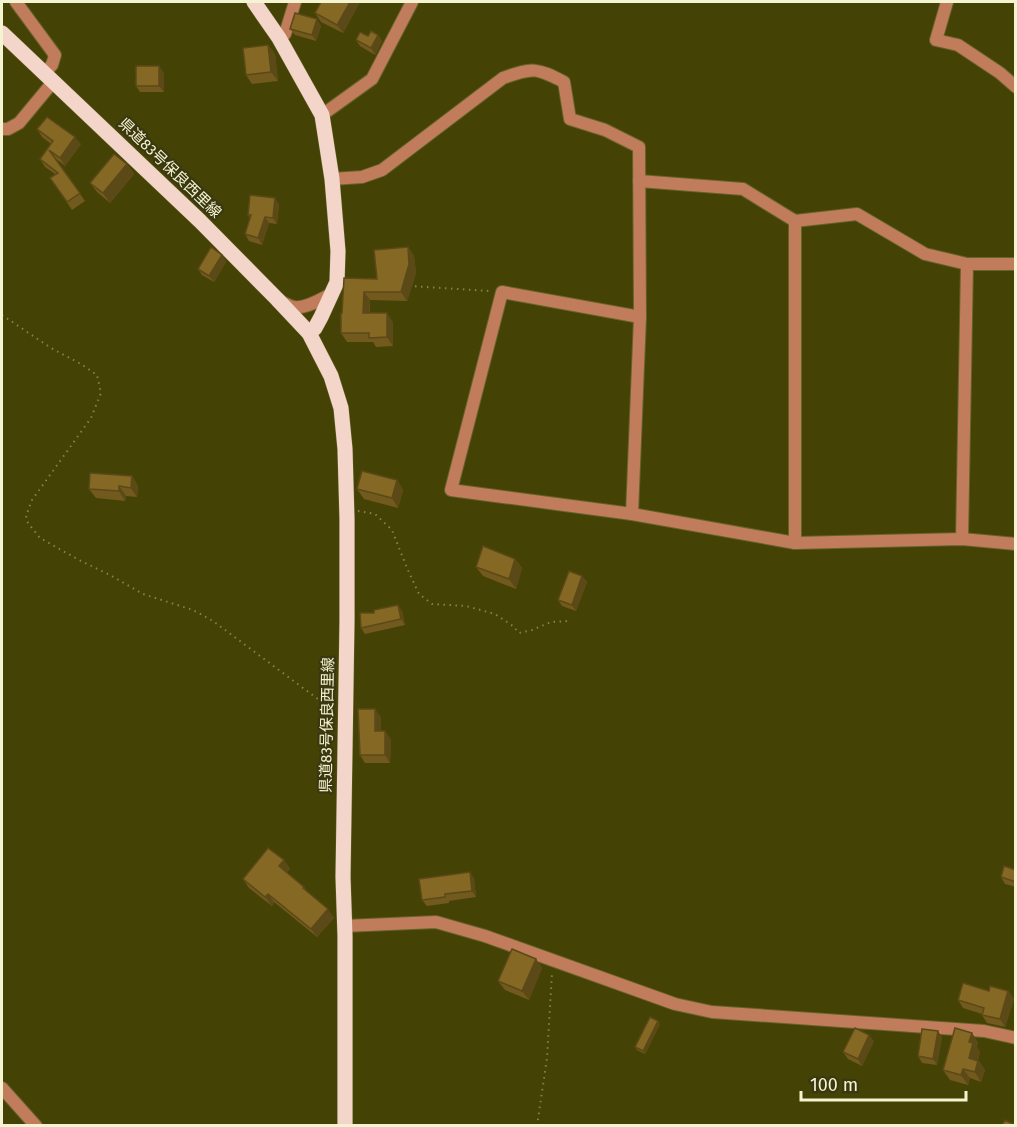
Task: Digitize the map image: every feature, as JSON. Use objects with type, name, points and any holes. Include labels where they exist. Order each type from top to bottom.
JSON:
[{"type":"main road","points":[[254,2],[279,38],[322,115],[332,179],[338,251],[337,282],[315,328],[309,333]]},
{"type":"main road","name":"県道83号保良西里線","points":[[2,33],[200,221],[277,299],[309,333],[331,376],[341,408],[347,509],[343,877],[345,1125]]},
{"type":"street","points":[[2,129],[8,129],[19,123],[48,77],[55,55],[16,2]]},
{"type":"street","points":[[279,38],[285,34],[295,2]]},
{"type":"street","points":[[322,115],[372,80],[412,2]]},
{"type":"street","points":[[947,2],[936,40],[958,45],[1000,73],[1016,87]]},
{"type":"street","points":[[332,179],[362,177],[382,170],[503,78],[524,70],[543,71],[564,82],[570,119],[605,130],[639,147],[640,317],[633,514]]},
{"type":"street","points":[[639,181],[743,189],[795,221],[857,214],[925,254],[967,264],[1016,264]]},
{"type":"street","points":[[795,221],[795,543]]},
{"type":"street","points":[[962,540],[967,264]]},
{"type":"street","points":[[640,317],[502,292],[451,490],[633,514],[795,543],[962,540],[1016,544]]},
{"type":"street","points":[[277,299],[294,307],[301,307],[308,306],[331,294]]},
{"type":"street","points":[[344,926],[436,922],[485,936],[675,1004],[712,1012],[984,1031],[1016,1038]]},
{"type":"street","points":[[2,1088],[36,1125]]},
{"type":"path","points":[[407,286],[502,292]]},
{"type":"path","points":[[2,315],[97,375],[101,393],[91,418],[32,500],[26,516],[28,523],[40,538],[143,594],[193,610],[213,621],[345,719]]},
{"type":"path","points":[[347,509],[375,514],[392,530],[419,594],[432,604],[466,606],[495,614],[519,633],[551,622],[568,621]]},
{"type":"path","points":[[537,1125],[547,1058],[553,960]]},
{"type":"building","points":[[321,2],[350,2],[337,25],[315,13]]},
{"type":"building","points":[[295,13],[317,19],[312,35],[290,29]]},
{"type":"building","points":[[371,31],[378,35],[371,48],[356,40],[360,32],[368,36]]},
{"type":"building","points":[[268,45],[271,72],[246,75],[243,48]]},
{"type":"building","points":[[136,66],[159,66],[159,86],[136,86]]},
{"type":"building","points":[[47,117],[75,137],[60,158],[49,150],[80,193],[67,202],[50,178],[58,173],[40,159],[53,141],[37,129]]},
{"type":"building","points":[[114,154],[127,164],[103,193],[90,183]]},
{"type":"building","points":[[250,195],[275,198],[273,218],[265,217],[258,238],[245,234],[251,215],[248,215]]},
{"type":"building","points":[[211,247],[222,255],[209,276],[198,269]]},
{"type":"building","points":[[408,247],[409,264],[401,292],[364,292],[363,313],[387,313],[387,337],[369,338],[369,333],[341,333],[344,278],[377,279],[374,250]]},
{"type":"building","points":[[362,471],[397,480],[392,498],[357,489]]},
{"type":"building","points":[[90,473],[132,476],[131,488],[119,486],[119,491],[89,489]]},
{"type":"building","points":[[483,546],[515,559],[509,579],[476,567]]},
{"type":"building","points":[[569,571],[582,576],[572,605],[558,600]]},
{"type":"building","points":[[398,605],[401,619],[361,628],[360,613],[374,613],[374,610]]},
{"type":"building","points":[[358,709],[375,709],[375,731],[385,731],[385,755],[360,755]]},
{"type":"building","points":[[268,848],[284,860],[279,866],[328,909],[311,929],[268,894],[265,897],[243,879]]},
{"type":"building","points":[[1004,866],[1016,870],[1016,882],[1001,877]]},
{"type":"building","points":[[470,872],[472,891],[445,894],[445,897],[422,900],[419,879]]},
{"type":"building","points":[[512,949],[536,959],[522,991],[498,981]]},
{"type":"building","points":[[963,983],[989,991],[990,986],[1008,991],[1000,1019],[982,1015],[984,1008],[958,1000]]},
{"type":"building","points":[[650,1017],[658,1021],[643,1051],[635,1047]]},
{"type":"building","points":[[855,1028],[869,1035],[858,1059],[843,1052]]},
{"type":"building","points":[[955,1028],[972,1033],[969,1042],[973,1043],[969,1058],[978,1061],[975,1072],[963,1069],[961,1075],[943,1070]]},
{"type":"building","points":[[922,1029],[938,1031],[933,1059],[918,1056]]},
{"type":"building","points":[[1005,1120],[1015,1125],[1002,1125]]}]
